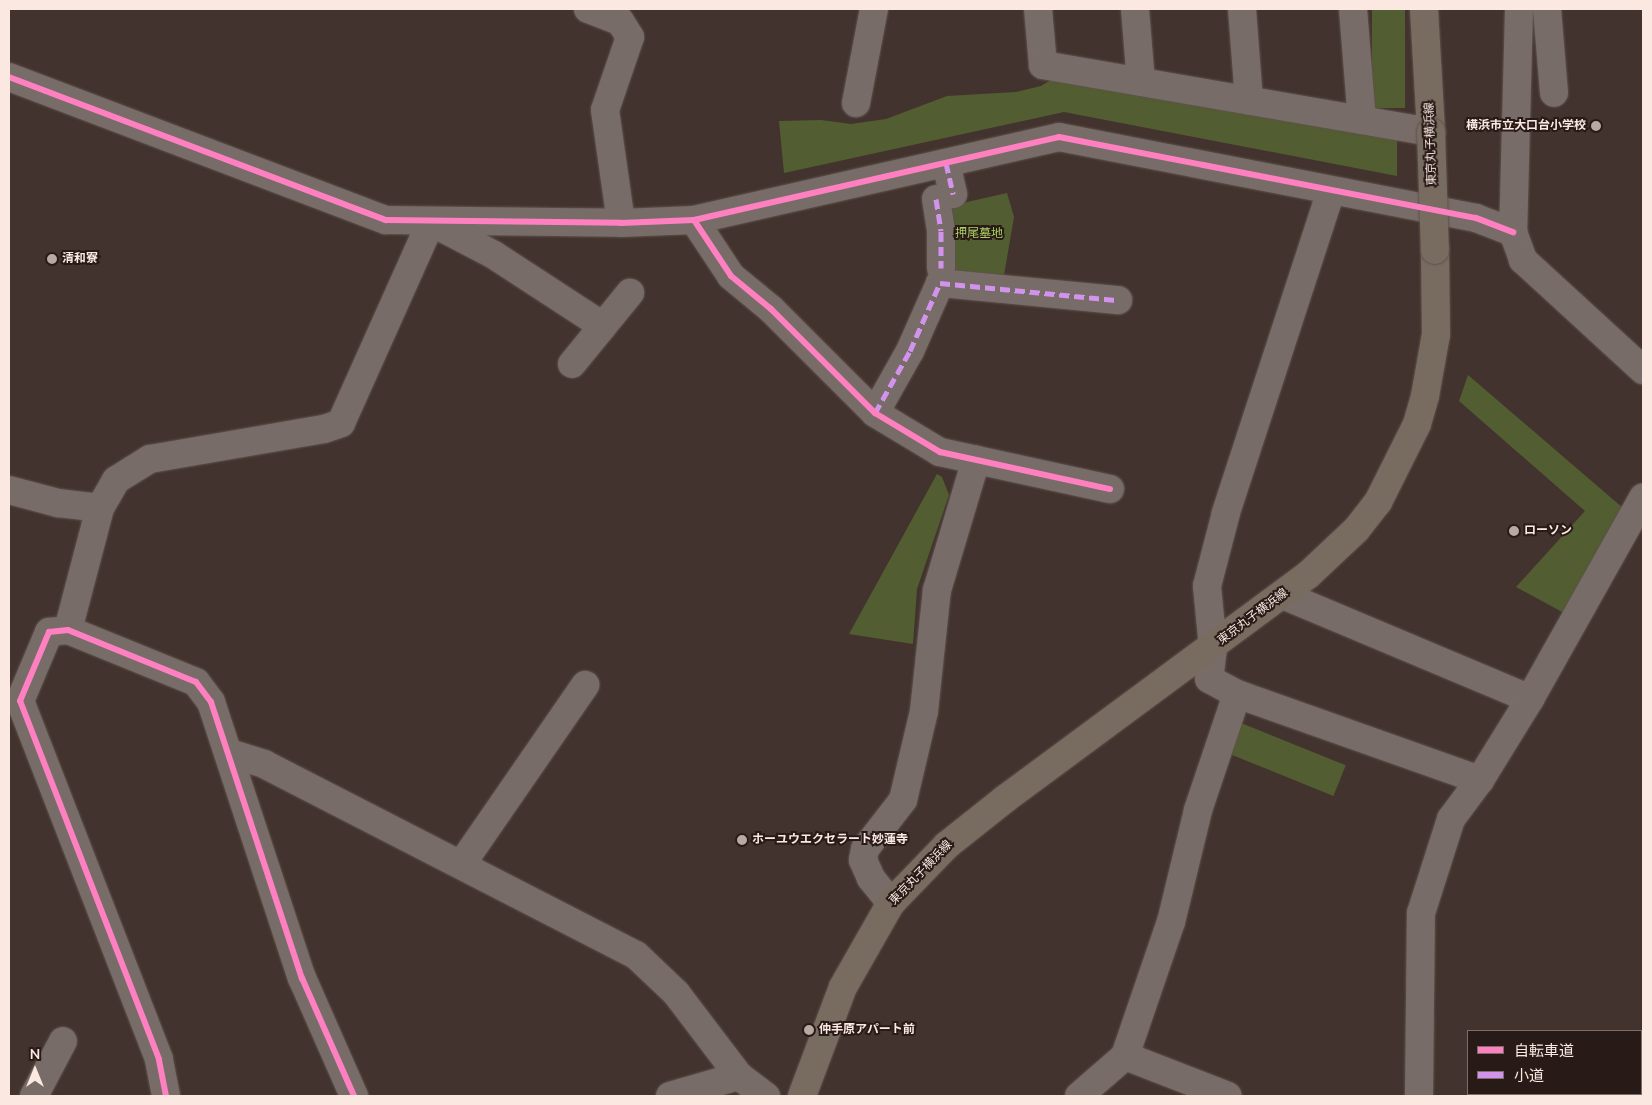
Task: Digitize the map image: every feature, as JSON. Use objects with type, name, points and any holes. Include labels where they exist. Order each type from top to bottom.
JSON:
[{"type":"main road","name":"東京丸子横浜線","points":[[802,1096],[843,986],[891,903],[954,839],[1135,703],[1213,648],[1333,554],[1378,502],[1417,424],[1434,357],[1435,250],[1424,9]]},
{"type":"street","points":[[588,9],[620,21],[630,37],[605,110],[621,224]]},
{"type":"street","points":[[856,102],[874,9]]},
{"type":"street","points":[[1038,9],[1043,65],[1431,132]]},
{"type":"street","points":[[1135,9],[1141,82]]},
{"type":"street","points":[[1242,9],[1249,101]]},
{"type":"street","points":[[1353,9],[1362,120]]},
{"type":"street","points":[[1520,9],[1513,232],[1523,260],[1643,370]]},
{"type":"street","points":[[1547,9],[1554,93]]},
{"type":"street","points":[[9,77],[386,220],[621,224],[694,220],[1059,137],[1476,218],[1513,232]]},
{"type":"street","points":[[941,268],[941,232],[946,163]]},
{"type":"street","points":[[1331,191],[1226,513],[1207,586],[1213,648],[1209,680],[1236,694],[1480,780]]},
{"type":"street","points":[[694,220],[731,276],[771,309],[875,413],[940,452],[1110,489]]},
{"type":"street","points":[[431,222],[494,255],[603,326]]},
{"type":"street","points":[[68,630],[100,508],[116,480],[150,459],[324,429],[341,423],[431,222]]},
{"type":"street","points":[[875,413],[910,351],[940,283],[1118,300]]},
{"type":"street","points":[[572,364],[630,293]]},
{"type":"street","points":[[891,903],[868,873],[863,860],[865,849],[903,800],[924,711],[936,590],[976,460]]},
{"type":"street","points":[[9,490],[58,503],[100,508]]},
{"type":"street","points":[[1419,1096],[1421,913],[1452,819],[1480,780],[1530,699],[1643,498]]},
{"type":"street","points":[[1282,595],[1530,699]]},
{"type":"street","points":[[166,1096],[159,1059],[20,701],[49,632],[68,630],[196,682],[211,702],[302,978],[354,1096]]},
{"type":"street","points":[[462,865],[585,685]]},
{"type":"street","points":[[1079,1096],[1125,1056],[1171,922],[1198,810],[1236,694]]},
{"type":"street","points":[[229,753],[264,764],[418,846],[462,865],[636,955],[676,993],[739,1076],[766,1096]]},
{"type":"street","points":[[34,1096],[63,1041]]},
{"type":"street","points":[[1125,1056],[1228,1096]]},
{"type":"street","points":[[670,1096],[739,1076]]},
{"type":"green space","points":[[1372,9],[1405,9],[1405,108],[1372,108]]},
{"type":"green space","points":[[1059,75],[1397,135],[1397,176],[1064,112],[784,173],[779,121],[821,120],[851,124],[886,119],[947,96],[1016,92],[1041,86]]},
{"type":"green space","name":"押尾墓地","points":[[1007,193],[1014,217],[1004,275],[947,270],[945,207]]},
{"type":"green space","points":[[1468,375],[1623,508],[1564,613],[1516,587],[1585,511],[1459,401]]},
{"type":"green space","points":[[937,474],[942,477],[949,495],[917,589],[913,644],[849,634]]},
{"type":"green space","points":[[1241,723],[1346,765],[1333,796],[1229,754]]},
{"type":"marked path","points":[[946,163],[953,194]]},
{"type":"marked path","points":[[936,199],[941,231],[941,268]]},
{"type":"marked path","points":[[875,413],[910,351],[940,283],[1118,300]]},
{"type":"cycle path","points":[[9,77],[386,220],[621,223],[694,220],[1059,137],[1476,218],[1513,232]]},
{"type":"cycle path","points":[[694,220],[731,276],[771,309],[875,413],[940,452],[1110,489]]},
{"type":"cycle path","points":[[166,1096],[159,1059],[20,701],[49,632],[68,630],[196,682],[211,702],[302,978],[354,1096]]},
{"type":"place","name":"横浜市立大口台小学校","points":[[1596,126]]},
{"type":"place","name":"清和寮","points":[[52,259]]},
{"type":"place","name":"ローソン","points":[[1514,531]]},
{"type":"place","name":"ホーユウエクセラート妙蓮寺","points":[[742,840]]},
{"type":"place","name":"仲手原アパート前","points":[[809,1030]]}]
